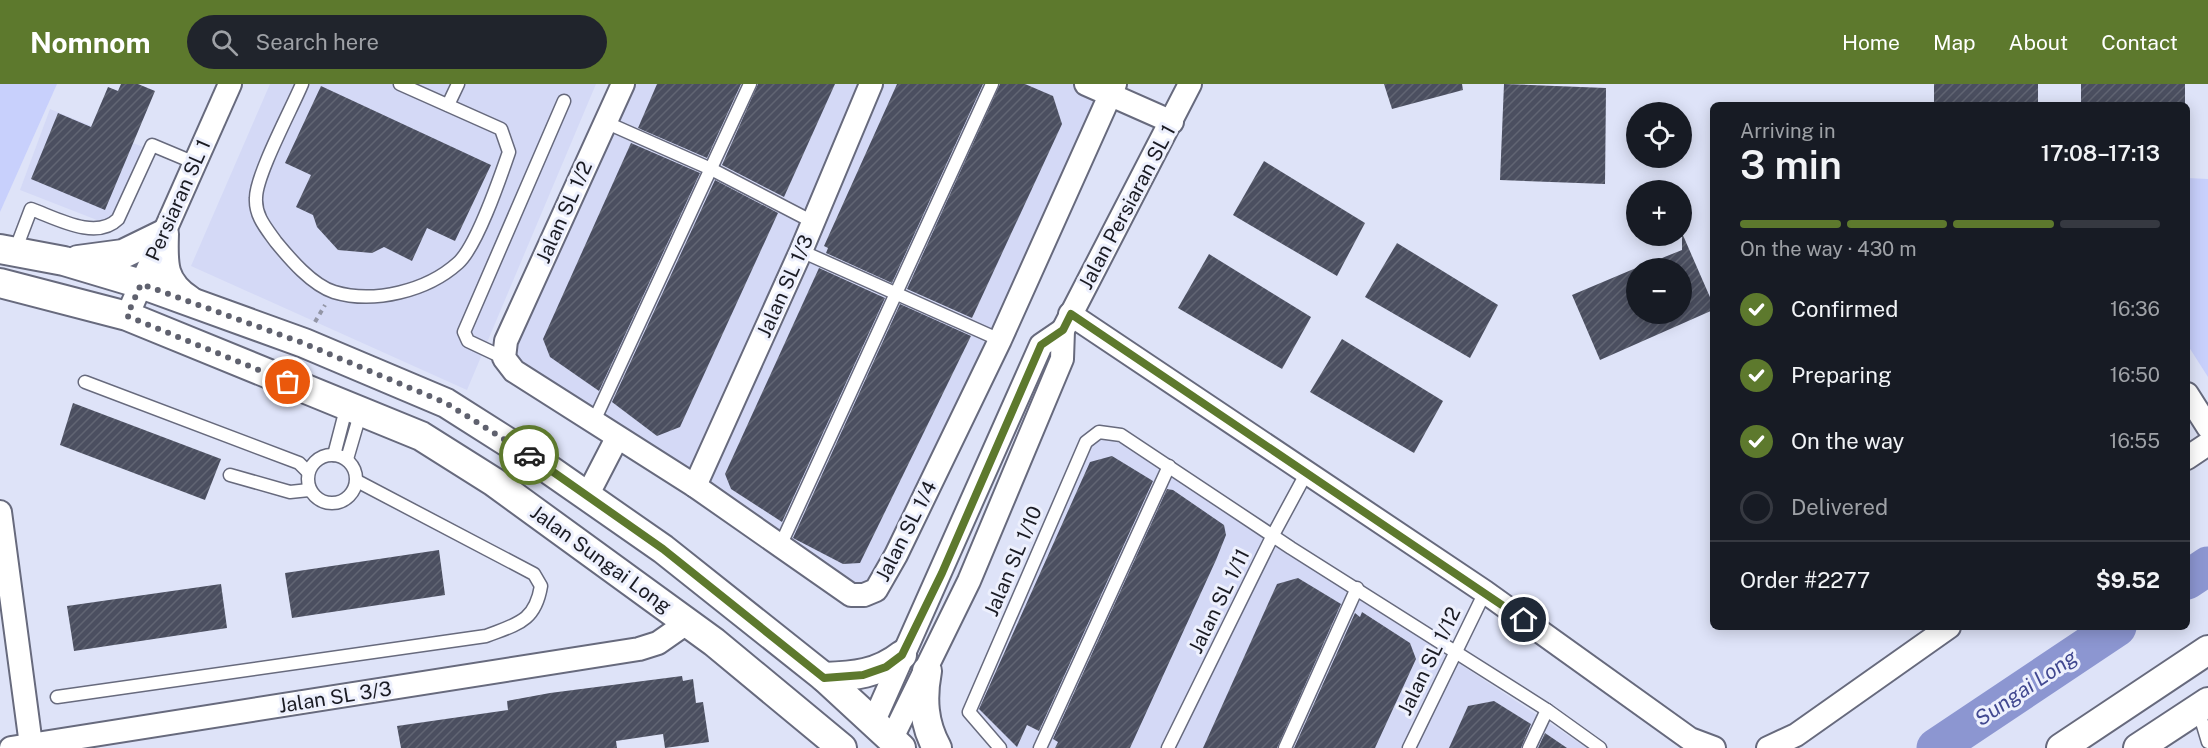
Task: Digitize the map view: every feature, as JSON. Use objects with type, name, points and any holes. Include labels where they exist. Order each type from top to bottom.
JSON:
[{"type":"street","name":"Persiaran SL 1","points":[[127,316],[230,84]]},
{"type":"street","name":"Jalan SL 1/3","points":[[695,486],[801,251],[871,84]]},
{"type":"street","points":[[1086,84],[1113,89],[1172,122]]},
{"type":"street","name":"Jalan Persiaran SL 1","points":[[1067,322],[1190,84]]},
{"type":"street","name":"Jalan SL 1/2","points":[[505,349],[605,122],[619,85]]},
{"type":"street","name":"Jalan SL 1/4","points":[[505,349],[514,371],[695,486],[851,595],[864,595],[876,590],[896,555],[1000,340],[1113,89]]},
{"type":"street","points":[[64,261],[106,258],[123,254],[164,234],[163,264],[168,279],[176,291],[194,304]]},
{"type":"street","points":[[8,250],[64,261],[141,284],[303,343],[446,403],[504,438],[663,549],[824,678],[881,741]]},
{"type":"street","name":"Jalan Sungai Long","points":[[0,283],[127,316],[421,436],[494,482],[688,622],[733,656],[842,748]]},
{"type":"street","points":[[1067,322],[1307,472],[1485,592],[1690,739],[1714,748]]},
{"type":"street","points":[[881,741],[902,655],[939,581],[1041,345],[1067,322]]},
{"type":"street","points":[[881,741],[927,671],[969,581],[1062,359],[1067,322]]},
{"type":"street","points":[[2190,398],[2208,427]]},
{"type":"street","points":[[587,496],[617,438]]},
{"type":"street","points":[[2190,456],[2208,444]]},
{"type":"street","points":[[0,512],[21,746]]},
{"type":"street","name":"Jalan SL 3/3","points":[[21,746],[639,649],[658,643],[688,622]]},
{"type":"street","points":[[1768,748],[1796,735],[1921,635],[1938,630]]},
{"type":"street","points":[[2061,748],[2208,650]]},
{"type":"street","points":[[824,678],[863,675],[886,667],[902,655]]},
{"type":"street","points":[[927,671],[922,697],[929,735],[937,748]]},
{"type":"street","points":[[2139,748],[2203,706]]},
{"type":"lane","points":[[302,84],[262,175],[255,197],[260,220],[284,252],[308,275],[333,292],[362,297],[417,288],[442,276],[460,262],[472,241],[509,152],[501,129],[400,84]]},
{"type":"lane","points":[[448,105],[458,84]]},
{"type":"lane","points":[[594,421],[750,84]]},
{"type":"lane","points":[[781,544],[992,84]]},
{"type":"lane","points":[[505,349],[468,341],[465,332],[564,101]]},
{"type":"lane","points":[[605,122],[711,169],[813,222]]},
{"type":"lane","points":[[8,250],[31,209],[96,229],[111,226],[118,219],[152,145],[195,163]]},
{"type":"lane","points":[[801,251],[1000,340]]},
{"type":"lane","points":[[85,382],[299,463],[308,472],[309,490],[320,502],[337,504],[351,496],[357,481],[354,469],[347,459],[334,455],[320,458],[308,472]]},
{"type":"lane","points":[[334,455],[354,408]]},
{"type":"lane","points":[[347,459],[354,408]]},
{"type":"lane","name":"Jalan SL 1/10","points":[[1000,748],[969,712],[1086,442],[1100,432],[1121,435],[1169,466]]},
{"type":"lane","points":[[1040,748],[1169,466],[1291,548],[1547,710],[1600,748]]},
{"type":"lane","name":"Jalan SL 1/11","points":[[1168,748],[1273,535],[1307,472]]},
{"type":"lane","points":[[230,475],[290,492],[309,490]]},
{"type":"lane","points":[[57,697],[486,636],[525,621],[538,603],[541,586],[534,574],[357,481]]},
{"type":"lane","points":[[1285,748],[1357,588]]},
{"type":"lane","name":"Jalan SL 1/12","points":[[1409,748],[1485,592]]},
{"type":"lane","points":[[2203,706],[2208,742]]},
{"type":"lane","points":[[1529,748],[1547,710]]},
{"type":"path","points":[[303,343],[333,292]]},
{"type":"shaded area","points":[[0,84],[57,84],[0,212]]},
{"type":"shaded area","points":[[270,84],[596,84],[467,390],[191,266]]},
{"type":"shaded area","points":[[633,84],[1105,84],[902,521],[869,586],[854,587],[518,363],[514,347]]},
{"type":"shaded area","points":[[50,109],[143,147],[113,216],[102,222],[20,190]]},
{"type":"shaded area","points":[[2190,178],[2208,179],[2208,377],[2190,349]]},
{"type":"shaded area","points":[[1101,439],[1122,441],[1587,748],[1008,748],[976,709],[1090,447]]},
{"type":"building","points":[[121,84],[138,84],[155,91],[105,210],[31,179],[58,113],[91,127],[108,87],[118,91]]},
{"type":"building","points":[[657,84],[741,84],[707,158],[638,128]]},
{"type":"building","points":[[758,84],[835,84],[784,197],[722,165]]},
{"type":"building","points":[[897,84],[983,84],[892,283],[826,253],[828,248],[824,246]]},
{"type":"building","points":[[1000,84],[1025,84],[1053,96],[1062,124],[972,318],[907,289]]},
{"type":"building","points":[[1384,84],[1462,84],[1463,90],[1392,109]]},
{"type":"building","points":[[1504,84],[1606,88],[1605,184],[1500,180]]},
{"type":"building","points":[[1934,84],[2038,84],[2038,102],[1934,102]]},
{"type":"building","points":[[2081,84],[2185,84],[2185,102],[2081,102]]},
{"type":"building","points":[[321,86],[491,165],[455,241],[427,228],[412,261],[384,247],[372,253],[338,250],[317,227],[313,215],[296,207],[311,175],[285,163]]},
{"type":"building","points":[[631,143],[700,173],[599,391],[550,357],[543,339]]},
{"type":"building","points":[[1264,161],[1365,223],[1337,276],[1233,215]]},
{"type":"building","points":[[715,180],[778,213],[680,427],[657,436],[612,402]]},
{"type":"building","points":[[1397,243],[1498,305],[1470,358],[1365,297]]},
{"type":"building","points":[[1682,246],[1688,246],[1710,297],[1710,311],[1692,319],[1692,258],[1662,258],[1682,250]]},
{"type":"building","points":[[1209,254],[1311,317],[1282,369],[1178,308]]},
{"type":"building","points":[[819,268],[885,298],[782,522],[731,489],[725,474]]},
{"type":"building","points":[[1626,272],[1626,324],[1681,324],[1600,360],[1572,295]]},
{"type":"building","points":[[900,304],[971,336],[860,563],[843,564],[793,538]]},
{"type":"building","points":[[1342,339],[1443,401],[1414,453],[1310,392]]},
{"type":"building","points":[[73,403],[221,459],[205,500],[60,445]]},
{"type":"building","points":[[1112,456],[1153,481],[1039,731],[1027,725],[1017,747],[979,709],[1090,462]]},
{"type":"building","points":[[1167,489],[1173,490],[1224,525],[1226,535],[1216,560],[1130,748],[1055,748],[1058,742],[1053,739]]},
{"type":"building","points":[[439,550],[445,595],[292,618],[285,573]]},
{"type":"building","points":[[1298,578],[1341,604],[1277,748],[1203,748],[1277,584]]},
{"type":"building","points":[[221,584],[227,628],[74,651],[67,606]]},
{"type":"building","points":[[1362,612],[1410,643],[1416,659],[1375,748],[1294,748],[1355,613],[1360,617]]},
{"type":"building","points":[[682,676],[683,681],[693,679],[696,703],[703,702],[709,742],[665,748],[663,734],[616,741],[617,748],[401,748],[397,726],[508,710],[507,701],[550,693]]},
{"type":"building","points":[[1494,701],[1531,724],[1521,748],[1449,748],[1468,706]]},
{"type":"building","points":[[1545,733],[1567,748],[1538,748]]},
{"type":"waterway","name":"Sungai Long","points":[[2190,578],[2208,566]]},
{"type":"waterway","name":"Sungai Long","points":[[1936,748],[2113,630]]},
{"type":"way so far","points":[[288,382],[127,316],[141,284],[303,343],[446,403],[529,455]]},
{"type":"route","points":[[529,455],[663,549],[824,678],[863,675],[886,667],[902,655],[934,591],[1041,345],[1063,330],[1071,314],[1524,620]]}]
